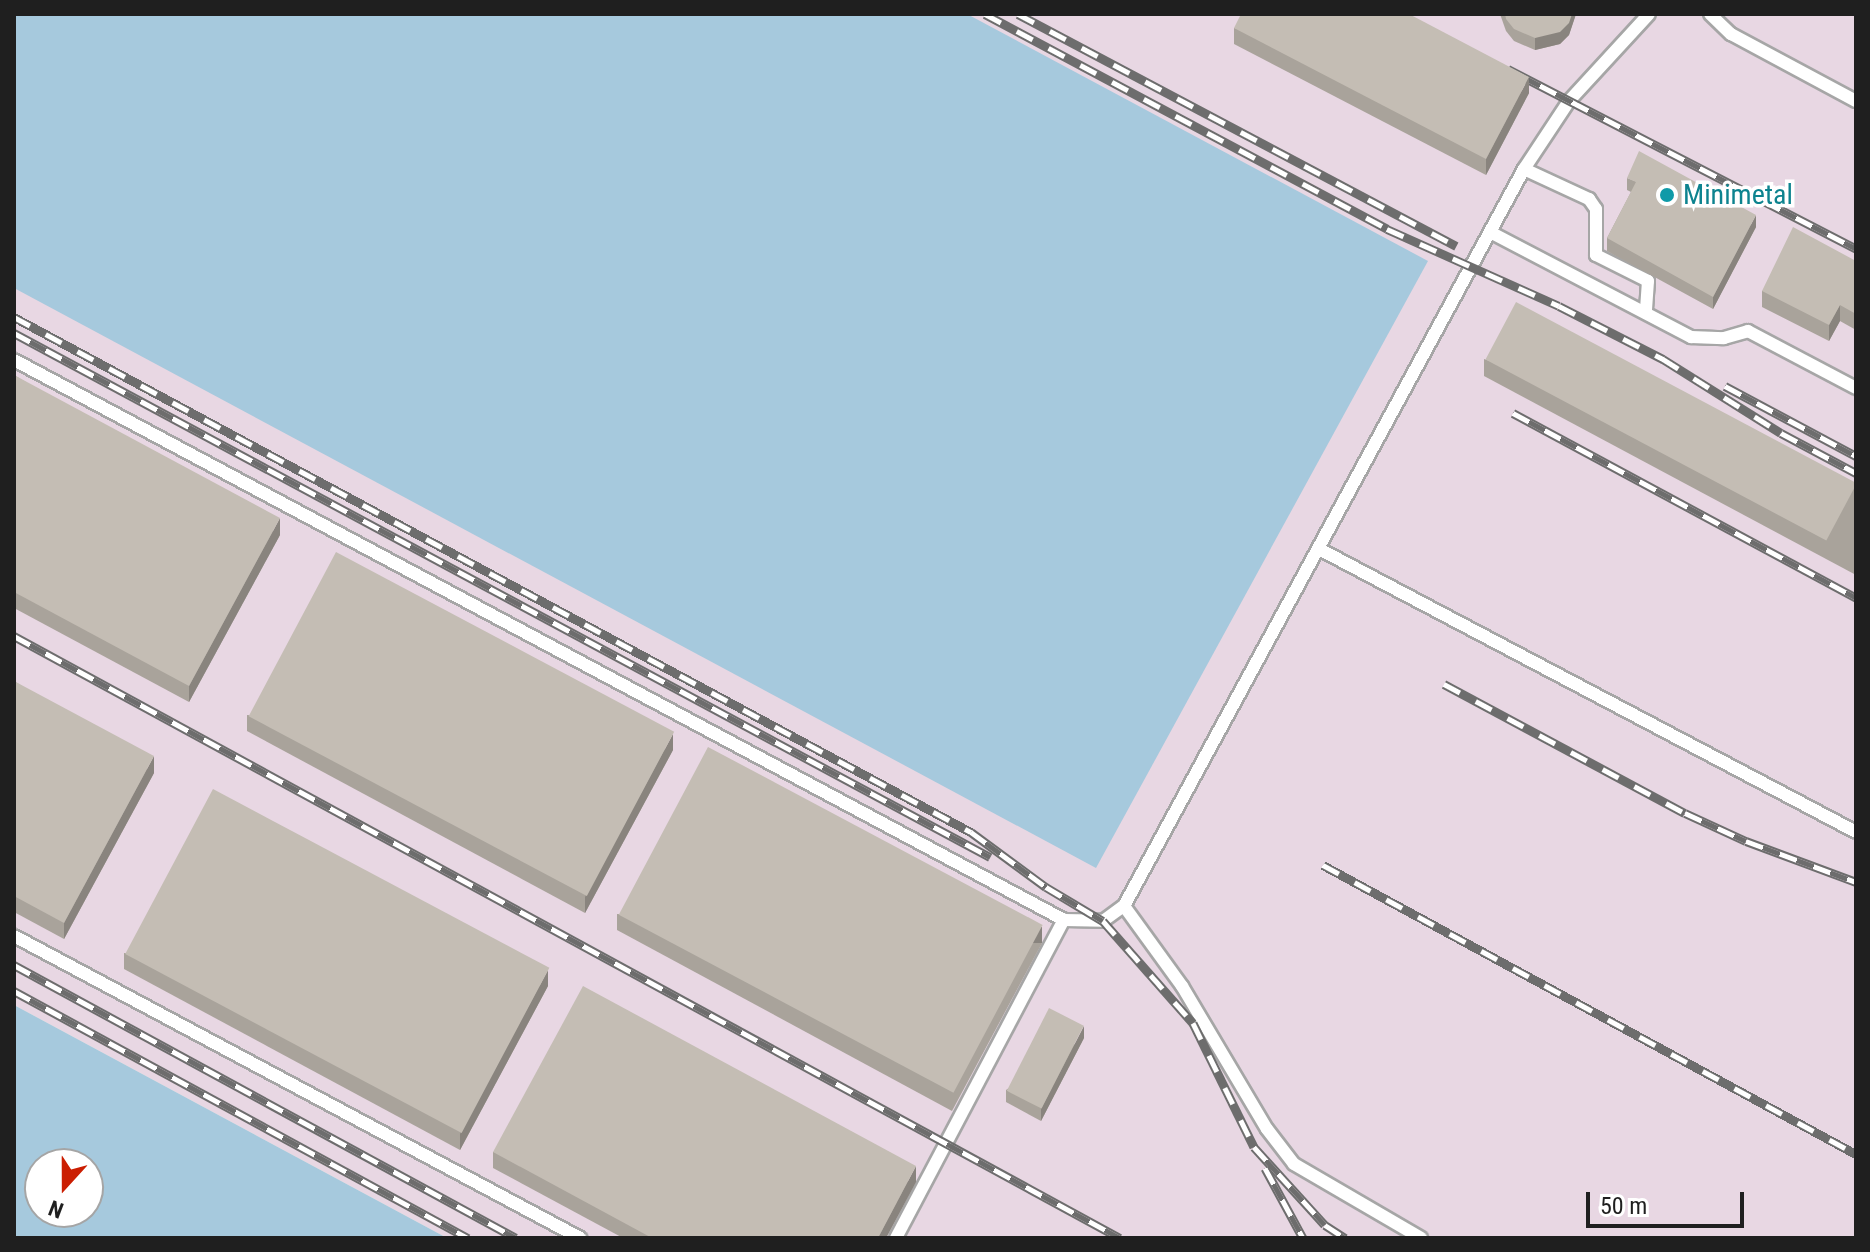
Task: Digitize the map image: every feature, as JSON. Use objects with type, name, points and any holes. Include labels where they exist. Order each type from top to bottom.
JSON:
[{"type":"lane","points":[[14,360],[1064,920],[1103,921],[1124,906],[1321,550],[1524,169],[1569,101],[1649,14]]},
{"type":"lane","points":[[1710,14],[1731,34],[1856,101]]},
{"type":"lane","points":[[1524,169],[1589,199],[1596,209],[1596,255],[1648,281],[1646,313]]},
{"type":"lane","points":[[1490,232],[1691,337],[1724,338],[1748,331],[1856,388]]},
{"type":"lane","points":[[1321,550],[1856,832]]},
{"type":"lane","points":[[1124,906],[1182,986],[1267,1129],[1294,1164],[1421,1238]]},
{"type":"lane","points":[[896,1238],[1064,920]]},
{"type":"lane","points":[[14,936],[580,1238]]},
{"type":"shaded area","points":[[967,14],[1856,14],[1856,1238],[447,1238],[14,1005],[14,288]]},
{"type":"water","points":[[14,14],[967,14],[1428,261],[1096,868],[14,288]]},
{"type":"water","points":[[14,1005],[447,1238],[14,1238]]},
{"type":"building","points":[[1241,14],[1409,14],[1529,77],[1486,159],[1234,28]]},
{"type":"building","points":[[1505,14],[1572,14],[1569,23],[1560,32],[1535,38],[1514,29]]},
{"type":"building","points":[[1639,151],[1756,215],[1713,297],[1607,238],[1636,182],[1627,178]]},
{"type":"building","points":[[1793,227],[1856,261],[1856,314],[1840,305],[1829,325],[1762,291]]},
{"type":"building","points":[[1516,302],[1856,483],[1826,541],[1485,359]]},
{"type":"building","points":[[14,375],[280,518],[189,686],[14,592]]},
{"type":"building","points":[[336,552],[674,732],[587,896],[249,716]]},
{"type":"building","points":[[14,681],[154,756],[64,923],[14,896]]},
{"type":"building","points":[[708,747],[1043,925],[953,1093],[619,915]]},
{"type":"building","points":[[213,789],[549,968],[462,1133],[125,954]]},
{"type":"building","points":[[583,986],[916,1166],[878,1238],[652,1238],[493,1152]]},
{"type":"building","points":[[1049,1008],[1084,1026],[1042,1109],[1007,1091]]},
{"type":"railway","points":[[985,14],[1387,229],[1559,306],[1663,359],[1781,433],[1856,473]]},
{"type":"railway","points":[[1018,14],[1456,246]]},
{"type":"railway","points":[[1508,69],[1856,249]]},
{"type":"railway","points":[[14,317],[971,832],[1046,887],[1103,921],[1193,1023],[1254,1147],[1325,1225],[1345,1238]]},
{"type":"railway","points":[[14,333],[990,857]]},
{"type":"railway","points":[[1725,386],[1856,456]]},
{"type":"railway","points":[[1513,413],[1856,598]]},
{"type":"railway","points":[[14,636],[1120,1238]]},
{"type":"railway","points":[[1444,684],[1685,813],[1746,841],[1856,882]]},
{"type":"railway","points":[[1323,865],[1856,1154]]},
{"type":"railway","points":[[14,965],[516,1238]]},
{"type":"railway","points":[[14,991],[468,1238]]},
{"type":"railway","points":[[1265,1168],[1303,1238]]},
{"type":"place","name":"Minimetal","points":[[1667,195]]}]
